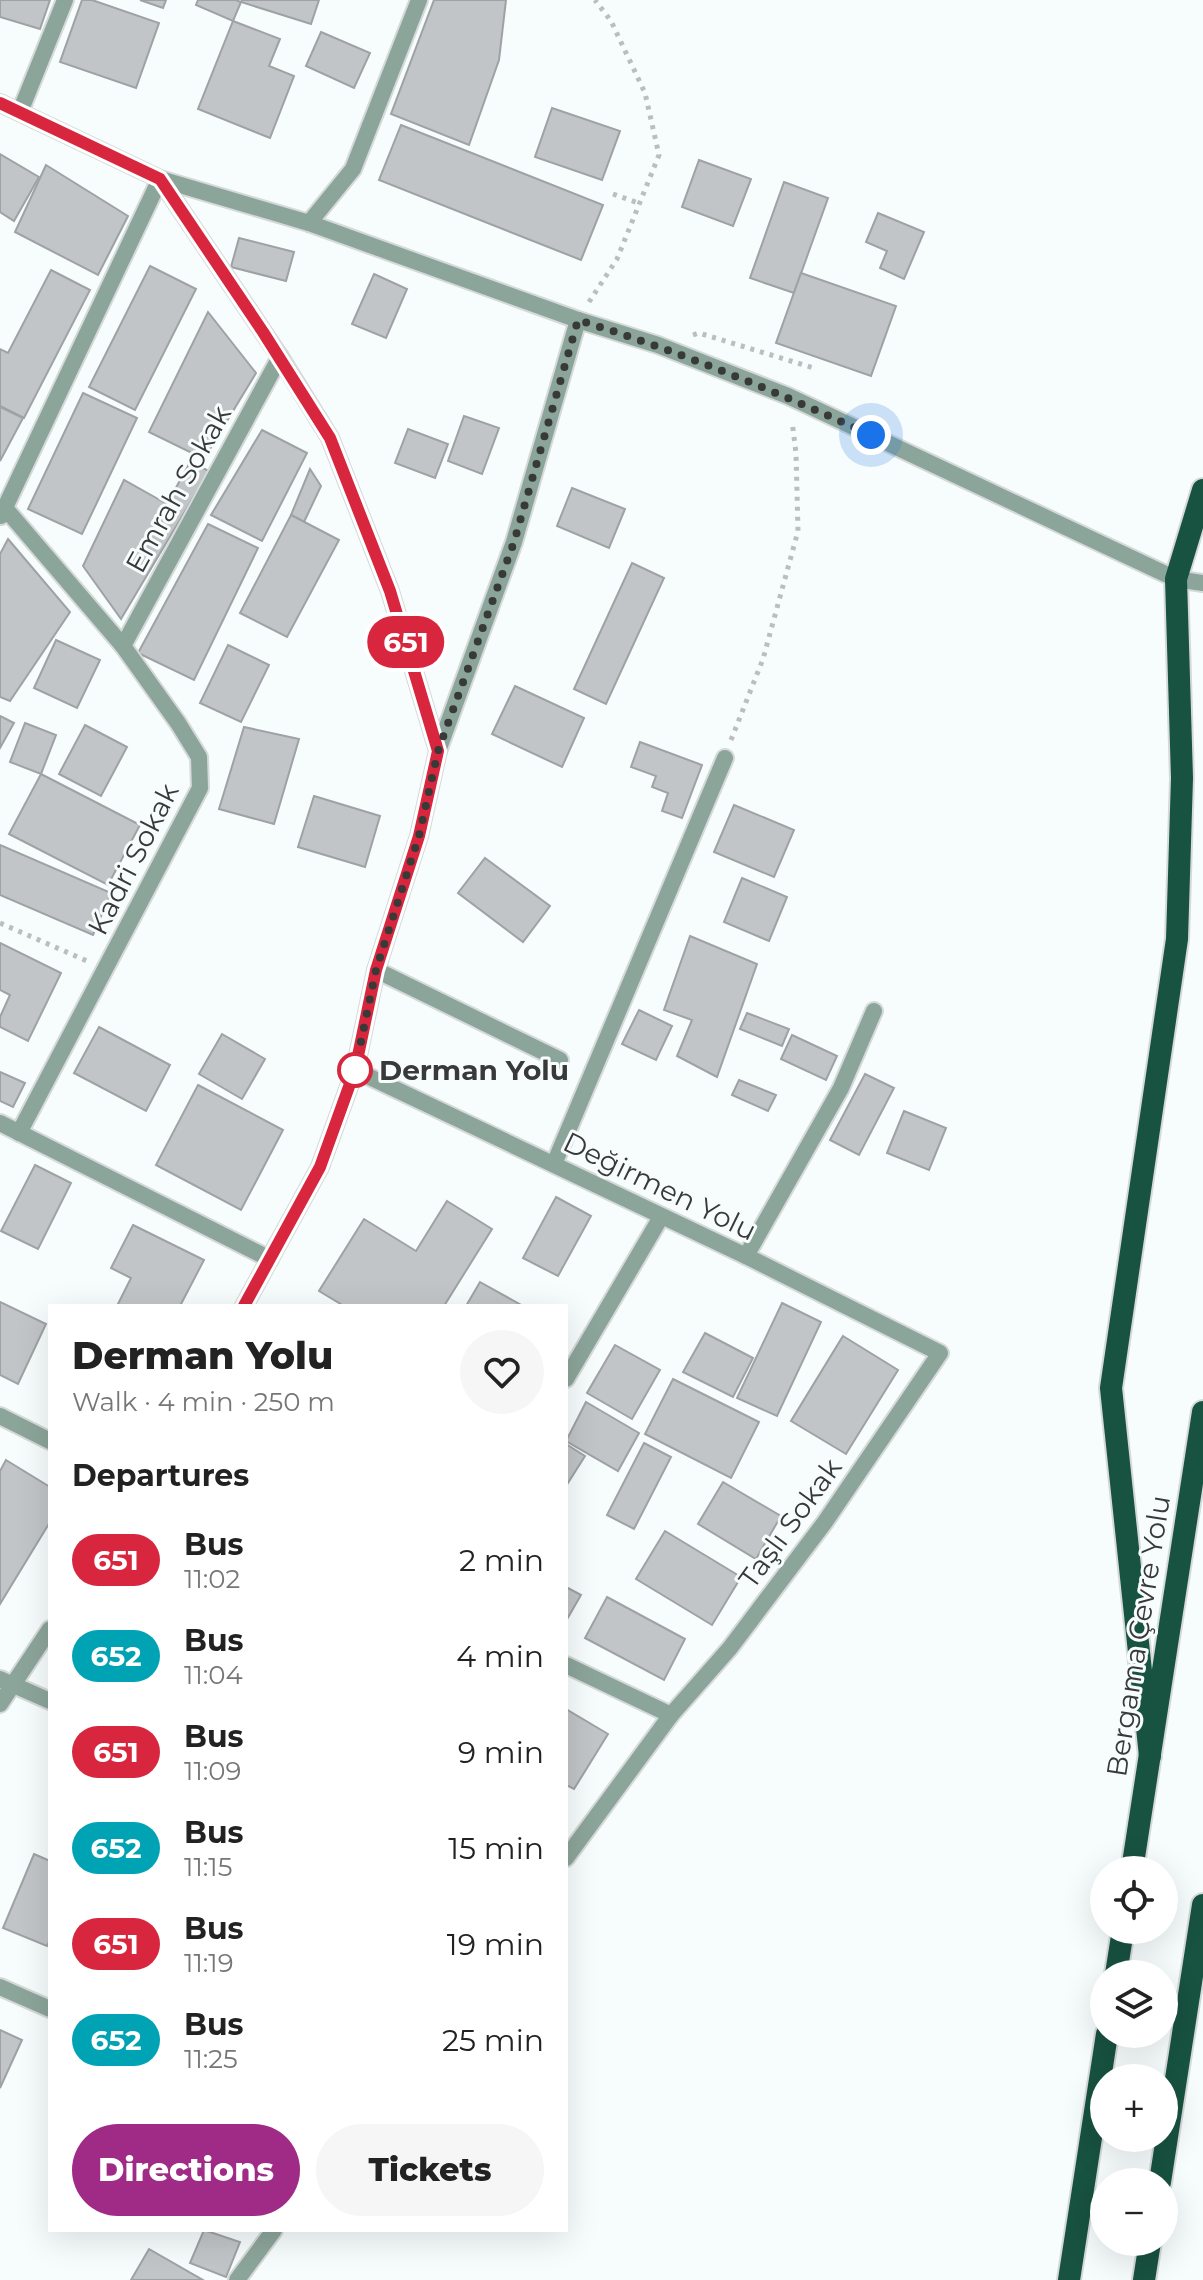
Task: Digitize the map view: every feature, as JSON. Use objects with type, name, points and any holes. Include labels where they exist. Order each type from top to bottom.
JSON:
[{"type":"highway","points":[[1150,1756],[1111,1388],[1177,939],[1182,778],[1176,579],[1203,490]]},
{"type":"highway","name":"Bergama Çevre Yolu","points":[[1134,1856],[1203,1412]]},
{"type":"highway","points":[[1162,2168],[1203,1905]]},
{"type":"highway","points":[[1069,2280],[1105,2048]]},
{"type":"highway","points":[[1144,2280],[1148,2256]]},
{"type":"street","points":[[20,112],[65,0]]},
{"type":"street","points":[[309,223],[353,169],[419,0]]},
{"type":"street","points":[[0,103],[160,179],[309,223],[578,320],[658,345],[788,396],[1176,579],[1203,583]]},
{"type":"street","points":[[160,179],[280,357],[330,438],[390,591],[438,751]]},
{"type":"street","points":[[2,513],[160,179]]},
{"type":"street","points":[[245,1304],[320,1167],[355,1070],[376,970],[419,836],[438,751],[514,542],[578,320]]},
{"type":"street","name":"Emrah Sokak","points":[[123,646],[280,357]]},
{"type":"street","name":"Kadri Sokak","points":[[2,513],[123,646],[199,757],[200,788],[19,1133]]},
{"type":"street","points":[[554,1164],[725,758]]},
{"type":"street","points":[[376,970],[560,1060]]},
{"type":"street","points":[[746,1256],[841,1088],[874,1011]]},
{"type":"street","name":"Değirmen Yolu","points":[[355,1070],[746,1256],[940,1353]]},
{"type":"street","points":[[0,1123],[270,1259]]},
{"type":"street","points":[[568,1376],[661,1217]]},
{"type":"street","name":"Taşlı Sokak","points":[[568,1855],[671,1715],[730,1648],[825,1522],[940,1353]]},
{"type":"street","points":[[0,1416],[48,1440]]},
{"type":"street","points":[[0,1704],[6,1682],[48,1631]]},
{"type":"street","points":[[568,1666],[671,1715]]},
{"type":"street","points":[[6,1682],[48,1700]]},
{"type":"street","points":[[0,1987],[48,2008]]},
{"type":"street","points":[[237,2280],[273,2232]]},
{"type":"path","points":[[578,320],[617,259],[659,155],[645,93],[611,21],[595,0]]},
{"type":"path","points":[[613,194],[641,204]]},
{"type":"path","points":[[658,345],[699,333],[817,369]]},
{"type":"path","points":[[725,758],[763,659],[798,531],[796,453],[788,396]]},
{"type":"path","points":[[0,923],[106,969]]},
{"type":"building","points":[[0,0],[50,0],[40,29],[0,17]]},
{"type":"building","points":[[82,0],[92,0],[159,23],[136,88],[60,62]]},
{"type":"building","points":[[140,0],[166,0],[163,8]]},
{"type":"building","points":[[198,0],[241,2],[233,21],[196,5]]},
{"type":"building","points":[[242,0],[319,0],[311,24]]},
{"type":"building","points":[[434,0],[506,0],[499,60],[469,145],[391,114]]},
{"type":"building","points":[[233,21],[280,39],[269,66],[294,76],[270,138],[198,109]]},
{"type":"building","points":[[321,32],[370,53],[354,88],[306,66]]},
{"type":"building","points":[[552,108],[620,131],[602,180],[535,157]]},
{"type":"building","points":[[401,125],[603,205],[581,260],[379,180]]},
{"type":"building","points":[[0,154],[39,177],[14,221],[0,212]]},
{"type":"building","points":[[699,160],[751,179],[733,226],[682,207]]},
{"type":"building","points":[[46,165],[128,216],[98,275],[15,232]]},
{"type":"building","points":[[784,182],[828,198],[794,293],[750,278]]},
{"type":"building","points":[[878,213],[924,232],[904,279],[880,268],[887,251],[866,242]]},
{"type":"building","points":[[239,238],[294,252],[286,281],[231,267]]},
{"type":"building","points":[[150,266],[196,289],[135,410],[89,387]]},
{"type":"building","points":[[51,270],[90,290],[24,418],[0,406],[0,349],[8,353]]},
{"type":"building","points":[[801,273],[896,306],[871,376],[776,343]]},
{"type":"building","points":[[374,274],[407,289],[386,338],[352,324]]},
{"type":"building","points":[[208,312],[256,373],[204,459],[149,432]]},
{"type":"building","points":[[83,393],[137,418],[82,534],[28,509]]},
{"type":"building","points":[[0,407],[23,418],[0,461]]},
{"type":"building","points":[[464,416],[499,428],[482,474],[448,461]]},
{"type":"building","points":[[408,429],[448,444],[435,478],[395,463]]},
{"type":"building","points":[[262,430],[307,453],[262,541],[211,515]]},
{"type":"building","points":[[190,462],[209,471],[121,619],[83,566],[124,480],[167,504]]},
{"type":"building","points":[[310,469],[321,486],[304,522],[291,515]]},
{"type":"building","points":[[572,488],[625,509],[609,548],[557,526]]},
{"type":"building","points":[[291,515],[339,540],[287,637],[240,613]]},
{"type":"building","points":[[208,524],[258,548],[194,680],[138,653]]},
{"type":"building","points":[[8,539],[70,612],[10,701],[0,697],[0,554]]},
{"type":"building","points":[[632,563],[664,578],[606,704],[574,689]]},
{"type":"building","points":[[56,640],[100,660],[77,708],[34,688]]},
{"type":"building","points":[[228,645],[269,665],[241,722],[200,703]]},
{"type":"building","points":[[515,686],[584,718],[562,767],[492,734]]},
{"type":"building","points":[[0,716],[14,723],[0,748]]},
{"type":"building","points":[[25,723],[56,735],[41,774],[10,762]]},
{"type":"building","points":[[85,725],[127,747],[101,796],[59,774]]},
{"type":"building","points":[[244,727],[299,739],[274,824],[219,809]]},
{"type":"building","points":[[640,742],[702,765],[682,818],[662,811],[668,793],[652,787],[656,776],[631,767]]},
{"type":"building","points":[[41,774],[140,825],[108,885],[9,834]]},
{"type":"building","points":[[314,796],[380,816],[365,867],[298,847]]},
{"type":"building","points":[[734,805],[794,830],[774,877],[714,852]]},
{"type":"building","points":[[0,845],[111,893],[93,935],[0,895]]},
{"type":"building","points":[[485,858],[550,906],[523,942],[458,893]]},
{"type":"building","points":[[742,878],[787,897],[769,941],[724,922]]},
{"type":"building","points":[[690,936],[757,964],[717,1077],[677,1056],[692,1020],[664,1010]]},
{"type":"building","points":[[0,943],[61,973],[28,1041],[0,1027],[0,1017],[10,995],[0,990]]},
{"type":"building","points":[[639,1010],[672,1026],[656,1060],[622,1044]]},
{"type":"building","points":[[747,1013],[789,1029],[782,1046],[740,1029]]},
{"type":"building","points":[[99,1027],[170,1065],[146,1111],[74,1073]]},
{"type":"building","points":[[222,1034],[265,1059],[242,1099],[199,1074]]},
{"type":"building","points":[[792,1035],[837,1056],[826,1080],[781,1059]]},
{"type":"building","points":[[0,1072],[25,1083],[13,1107],[0,1101]]},
{"type":"building","points":[[865,1074],[894,1088],[859,1155],[830,1140]]},
{"type":"building","points":[[739,1080],[776,1095],[768,1111],[732,1095]]},
{"type":"building","points":[[198,1085],[283,1130],[241,1210],[156,1165]]},
{"type":"building","points":[[904,1111],[946,1128],[929,1170],[887,1153]]},
{"type":"building","points":[[35,1165],[71,1183],[38,1249],[1,1231]]},
{"type":"building","points":[[556,1197],[591,1216],[558,1276],[523,1258]]},
{"type":"building","points":[[447,1201],[492,1229],[445,1304],[341,1304],[319,1291],[364,1219],[416,1251]]},
{"type":"building","points":[[133,1225],[204,1260],[181,1304],[118,1304],[131,1278],[111,1268]]},
{"type":"building","points":[[480,1282],[519,1304],[467,1304]]},
{"type":"building","points":[[0,1302],[46,1324],[18,1384],[0,1375]]},
{"type":"building","points":[[782,1303],[821,1322],[777,1416],[737,1398]]},
{"type":"building","points":[[705,1333],[753,1358],[733,1397],[683,1372]]},
{"type":"building","points":[[843,1336],[898,1370],[846,1454],[791,1421]]},
{"type":"building","points":[[615,1345],[660,1370],[632,1419],[587,1393]]},
{"type":"building","points":[[673,1379],[759,1422],[731,1478],[645,1434]]},
{"type":"building","points":[[586,1402],[639,1433],[618,1471],[568,1442]]},
{"type":"building","points":[[644,1443],[671,1457],[634,1529],[607,1515]]},
{"type":"building","points":[[568,1445],[585,1456],[568,1483]]},
{"type":"building","points":[[6,1460],[48,1486],[48,1525],[0,1604],[0,1471]]},
{"type":"building","points":[[723,1482],[781,1516],[756,1559],[698,1524]]},
{"type":"building","points":[[665,1531],[741,1577],[712,1625],[636,1579]]},
{"type":"building","points":[[568,1588],[581,1595],[568,1618]]},
{"type":"building","points":[[607,1597],[685,1639],[664,1680],[585,1638]]},
{"type":"building","points":[[568,1710],[608,1734],[574,1789],[568,1786]]},
{"type":"building","points":[[34,1854],[48,1860],[47,1946],[3,1928]]},
{"type":"building","points":[[0,2030],[22,2040],[0,2088]]},
{"type":"building","points":[[203,2232],[240,2242],[226,2277],[190,2263]]},
{"type":"building","points":[[149,2249],[203,2280],[131,2280]]},
{"type":"bus line","name":"651","points":[[0,103],[160,179],[280,357],[330,438],[390,591],[438,751],[419,836],[376,970],[355,1070],[320,1167],[245,1304]]},
{"type":"place","name":"Derman Yolu","points":[[355,1070]]},
{"type":"route","points":[[355,1070],[376,970],[419,836],[438,751],[514,542],[578,320],[684,355],[788,396],[871,435]]}]
